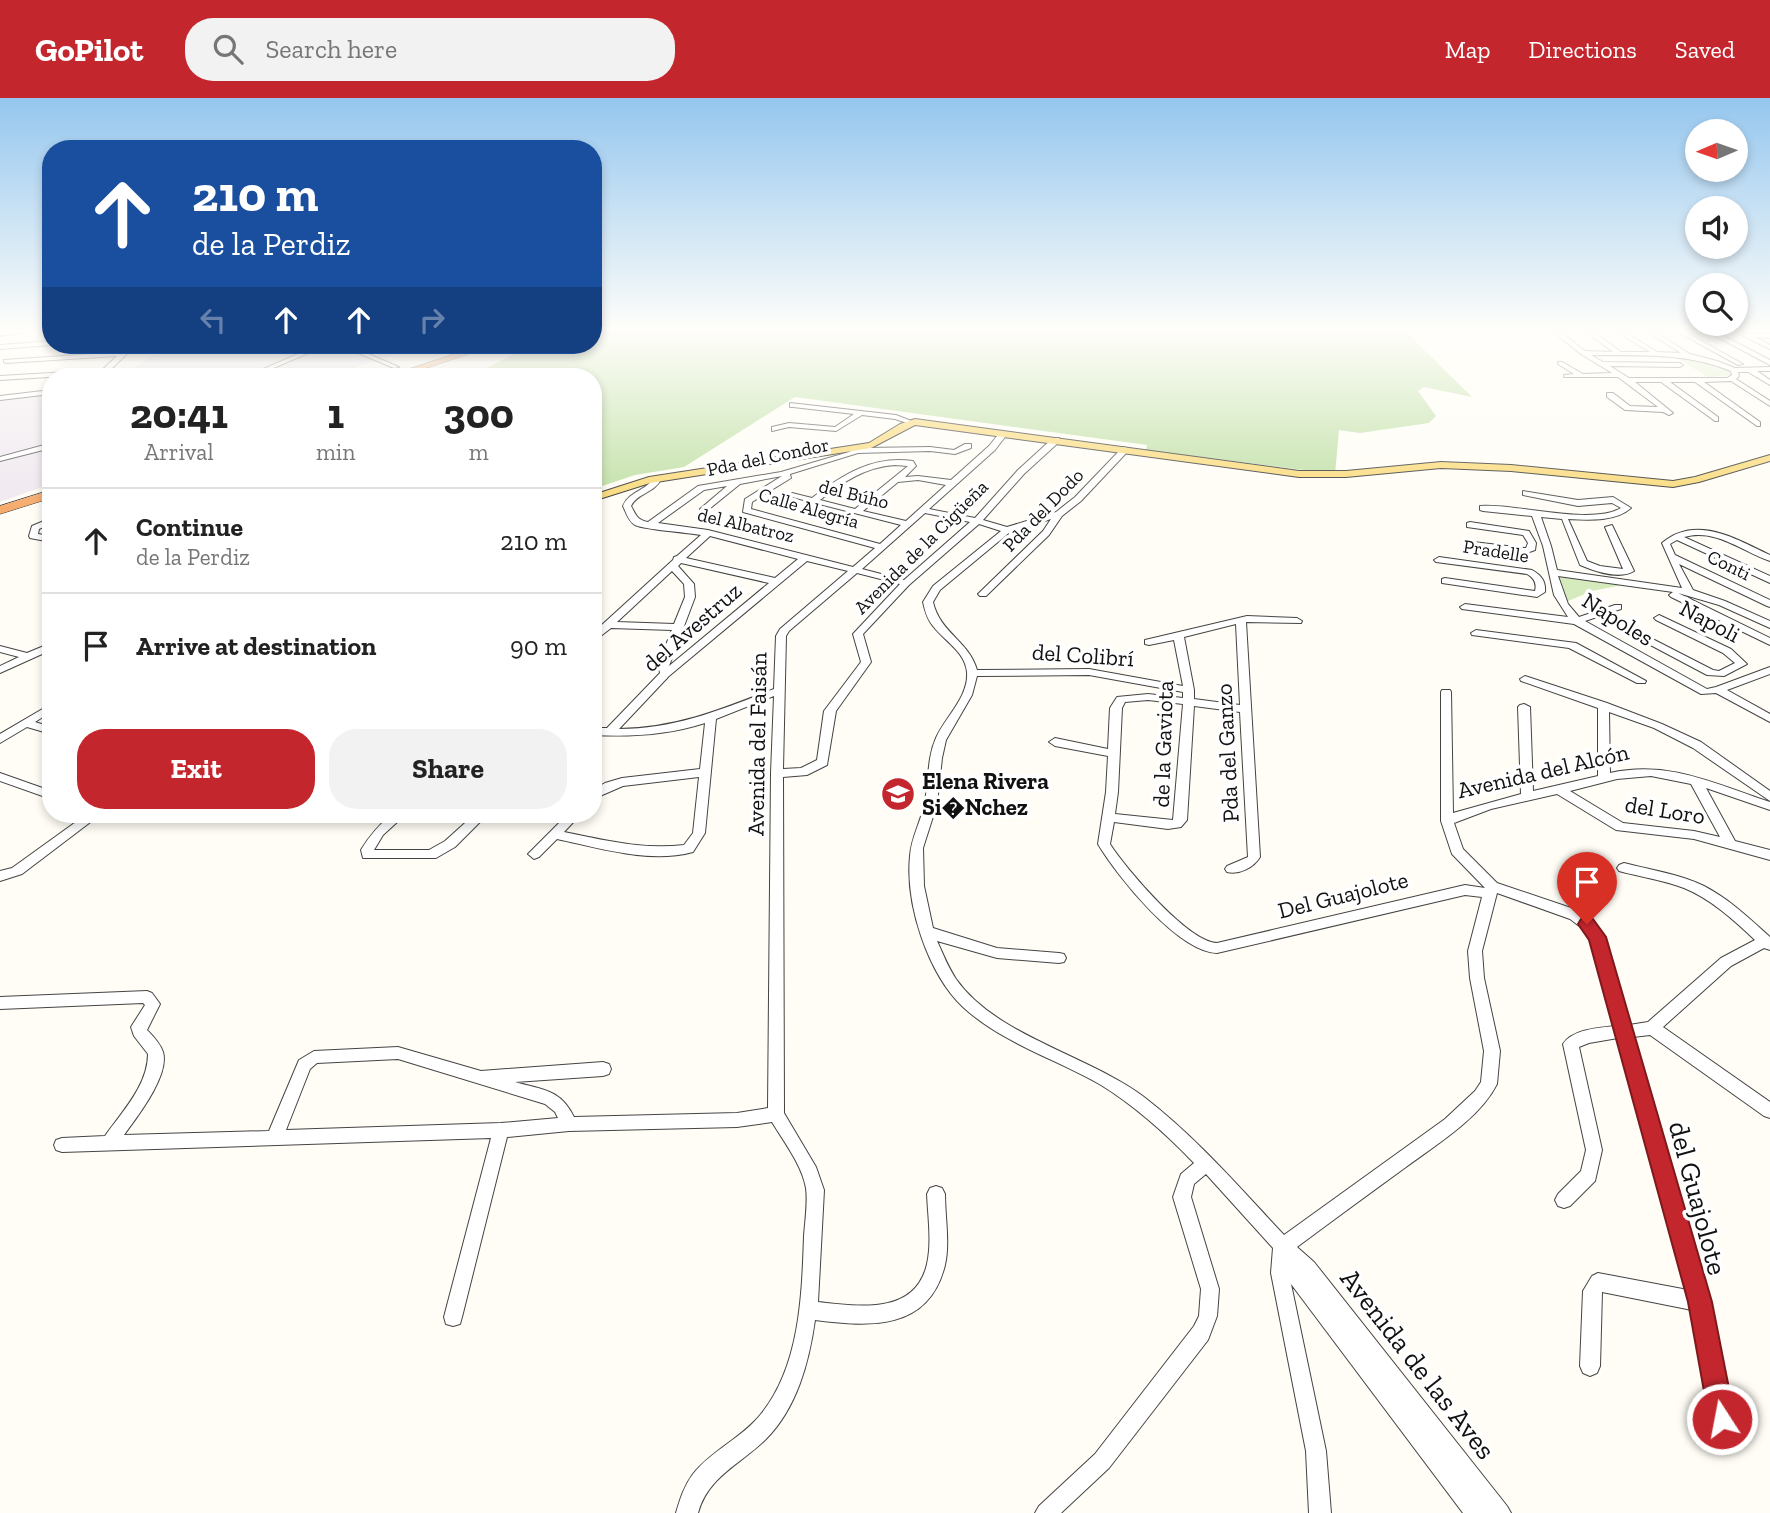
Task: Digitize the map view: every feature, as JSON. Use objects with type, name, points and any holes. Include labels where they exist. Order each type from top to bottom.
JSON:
[{"type":"highway","points":[[2,505],[42,489]]},
{"type":"highway","points":[[2,505],[42,497]]},
{"type":"main road","points":[[602,493],[648,477],[861,449],[884,440],[910,422],[1122,449],[1277,473],[1340,478],[1454,468],[1512,471],[1640,486],[1682,485],[1770,460]]},
{"type":"main road","points":[[602,494],[657,479],[768,461]]},
{"type":"street","points":[[1611,396],[1628,408],[1667,412]]},
{"type":"street","points":[[1647,396],[1667,412]]},
{"type":"street","points":[[1684,396],[1715,419]]},
{"type":"street","points":[[1718,396],[1757,424]]},
{"type":"street","points":[[793,405],[895,417],[910,422]]},
{"type":"street","points":[[775,429],[789,425],[836,429],[859,414]]},
{"type":"street","name":"Avenida del Faisán","points":[[776,1114],[779,645],[785,629],[882,547],[1004,433]]},
{"type":"street","name":"Avenida de la Cigüeña","points":[[777,773],[803,772],[823,762],[830,711],[866,662],[858,634],[906,583],[976,522],[1021,472],[1056,440]]},
{"type":"street","name":"Pda del Condor","points":[[648,526],[701,488],[793,471],[861,449],[930,449],[954,452],[968,446]]},
{"type":"street","points":[[0,459],[42,448]]},
{"type":"street","name":"Pda del Dodo","points":[[983,594],[1046,533],[1059,514],[1078,499],[1122,449]]},
{"type":"street","name":"Pda del Condor","points":[[815,500],[854,470],[868,465],[910,463],[912,466],[896,480]]},
{"type":"street","name":"Calle Alegría","points":[[793,471],[748,501],[746,510],[882,547]]},
{"type":"street","points":[[858,511],[896,480],[918,478],[952,483]]},
{"type":"street","points":[[648,526],[633,519],[627,506],[630,499],[655,484],[657,479]]},
{"type":"street","points":[[704,511],[737,482]]},
{"type":"street","points":[[1483,508],[1536,514],[1612,516],[1627,508],[1613,500],[1571,502],[1527,493]]},
{"type":"street","name":"del Búho","points":[[792,496],[907,524]]},
{"type":"street","points":[[923,510],[1007,530]]},
{"type":"street","points":[[972,673],[966,656],[932,620],[928,602],[936,588],[1007,530],[1059,514]]},
{"type":"street","name":"Napoles","points":[[1536,514],[1547,544],[1554,587],[1561,603],[1577,621],[1701,690],[1718,690]]},
{"type":"street","points":[[1565,520],[1583,563],[1608,575],[1629,570],[1609,527]]},
{"type":"street","points":[[42,525],[35,528],[33,536],[42,538]]},
{"type":"street","points":[[1470,525],[1525,533],[1532,543]]},
{"type":"street","name":"del Albatroz","points":[[648,526],[708,533],[906,583]]},
{"type":"street","name":"Conti","points":[[1689,592],[1666,543],[1677,537],[1692,531],[1709,531],[1770,558]]},
{"type":"street","points":[[602,631],[708,533]]},
{"type":"street","points":[[1677,537],[1770,580]]},
{"type":"street","points":[[1532,543],[1547,544]]},
{"type":"street","points":[[1473,545],[1524,551],[1530,550],[1532,543]]},
{"type":"street","name":"del Avestruz","points":[[609,733],[664,674],[726,626],[774,581],[806,557]]},
{"type":"street","name":"Conti","points":[[1672,557],[1770,604]]},
{"type":"street","name":"Pradelle","points":[[1439,560],[1529,572],[1536,576],[1541,585]]},
{"type":"street","points":[[674,562],[774,581]]},
{"type":"street","points":[[664,674],[663,664],[690,597],[689,584],[674,562]]},
{"type":"street","points":[[1552,572],[1608,575],[1689,592],[1722,603],[1770,625]]},
{"type":"street","points":[[1445,581],[1537,594],[1541,585],[1554,587]]},
{"type":"street","points":[[1674,595],[1770,642]]},
{"type":"street","points":[[1465,607],[1577,621],[1618,607]]},
{"type":"street","points":[[1149,642],[1179,637],[1241,620],[1257,618],[1297,621]]},
{"type":"street","name":"Napoli","points":[[1629,631],[1705,671],[1720,674],[1742,664],[1738,658],[1659,618]]},
{"type":"street","name":"Pda del Ganzo","points":[[1232,869],[1251,862],[1254,857],[1241,620]]},
{"type":"street","points":[[1558,620],[1562,643]]},
{"type":"street","points":[[609,625],[679,627]]},
{"type":"street","points":[[1476,633],[1562,643],[1591,652],[1642,681]]},
{"type":"street","name":"de la Gaviota","points":[[1108,817],[1168,825],[1177,824],[1181,820],[1189,696],[1179,637]]},
{"type":"street","points":[[0,649],[29,657]]},
{"type":"street","points":[[0,670],[42,650]]},
{"type":"street","points":[[1731,669],[1749,679]]},
{"type":"street","name":"del Colibrí","points":[[972,673],[1089,672],[1189,696]]},
{"type":"street","points":[[1718,690],[1768,672]]},
{"type":"street","name":"Avenida de las Aves","points":[[972,673],[967,694],[943,734],[937,750],[932,801],[916,855],[916,878],[927,931],[941,968],[972,1006],[998,1024],[1115,1086],[1144,1107],[1207,1162],[1285,1250],[1308,1268],[1500,1513]]},
{"type":"street","points":[[1525,679],[1658,726],[1697,745],[1770,797]]},
{"type":"street","points":[[602,733],[668,731],[711,718],[780,690]]},
{"type":"street","points":[[1718,690],[1770,719]]},
{"type":"street","points":[[1446,692],[1447,821]]},
{"type":"street","points":[[1108,817],[1116,708],[1121,699],[1189,696],[1247,709]]},
{"type":"street","points":[[1603,705],[1604,779]]},
{"type":"street","points":[[1524,708],[1527,797]]},
{"type":"street","points":[[0,739],[42,713]]},
{"type":"street","points":[[555,834],[632,850],[672,852],[688,849],[699,833],[711,718]]},
{"type":"street","points":[[27,723],[42,728]]},
{"type":"street","points":[[1055,742],[1114,754]]},
{"type":"street","name":"Avenida del Alcón","points":[[1491,890],[1457,851],[1447,821],[1474,810],[1604,779],[1650,771],[1770,806]]},
{"type":"street","points":[[602,790],[622,782],[705,772]]},
{"type":"street","points":[[0,777],[42,792]]},
{"type":"street","points":[[1697,783],[1728,842]]},
{"type":"street","name":"del Loro","points":[[1560,790],[1620,827],[1694,835],[1770,855]]},
{"type":"street","name":"Del Guajolote","points":[[1108,817],[1104,839],[1108,852],[1177,926],[1207,948],[1297,931],[1425,897],[1465,890],[1491,890]]},
{"type":"street","points":[[0,885],[83,823]]},
{"type":"street","points":[[390,823],[379,832],[367,850],[368,855],[431,855],[450,844],[472,823]]},
{"type":"street","points":[[534,854],[566,823]]},
{"type":"street","points":[[1564,1200],[1589,1175],[1594,1150],[1572,1044],[1584,1035],[1625,1034],[1652,1028],[1726,962],[1767,943],[1705,892],[1676,881],[1624,868]]},
{"type":"street","points":[[0,876],[17,871]]},
{"type":"street","points":[[1320,1513],[1316,1451],[1280,1273],[1285,1250],[1451,1124],[1481,1096],[1489,1084],[1492,1051],[1477,978],[1475,951],[1491,890],[1575,915],[1587,924],[1597,937],[1625,1034]]},
{"type":"street","points":[[927,931],[997,953],[1059,958]]},
{"type":"street","points":[[0,1003],[147,997],[153,1004],[139,1027],[139,1032],[156,1051],[157,1064],[140,1098],[110,1142]]},
{"type":"street","points":[[1652,1028],[1770,1111]]},
{"type":"street","name":"del Guajolote","points":[[1625,1034],[1700,1302],[1722,1419]]},
{"type":"street","points":[[275,1137],[304,1065],[314,1058],[398,1053],[473,1078],[550,1099],[561,1107],[569,1124]]},
{"type":"street","points":[[473,1078],[603,1069]]},
{"type":"street","points":[[62,1144],[501,1130],[569,1124],[737,1120],[776,1114],[810,1172],[815,1190],[808,1310],[791,1387],[769,1421],[698,1482],[690,1496],[687,1513]]},
{"type":"street","points":[[453,1317],[501,1130]]},
{"type":"street","points":[[1045,1513],[1102,1461],[1201,1333],[1208,1315],[1210,1289],[1182,1197],[1187,1181],[1207,1162]]},
{"type":"street","points":[[808,1310],[863,1316],[891,1313],[912,1305],[927,1287],[936,1266],[936,1195]]},
{"type":"street","name":"Avenida de las Aves","points":[[1285,1250],[1295,1274],[1476,1513]]},
{"type":"street","points":[[1590,1366],[1591,1291],[1598,1282],[1700,1302]]},
{"type":"shaded area","points":[[42,396],[42,487],[0,502],[0,398]]},
{"type":"green space","points":[[602,396],[1422,396],[1436,416],[1429,423],[1360,433],[1339,430],[1335,474],[1146,450],[1147,445],[795,397],[684,467],[635,475],[602,486]]},
{"type":"green space","points":[[1559,575],[1628,584],[1592,591],[1566,602]]},
{"type":"place","name":"Elena Rivera Si�Nchez","points":[[898,794]]},
{"type":"route","points":[[1587,924],[1597,937],[1700,1302],[1722,1419]]}]
